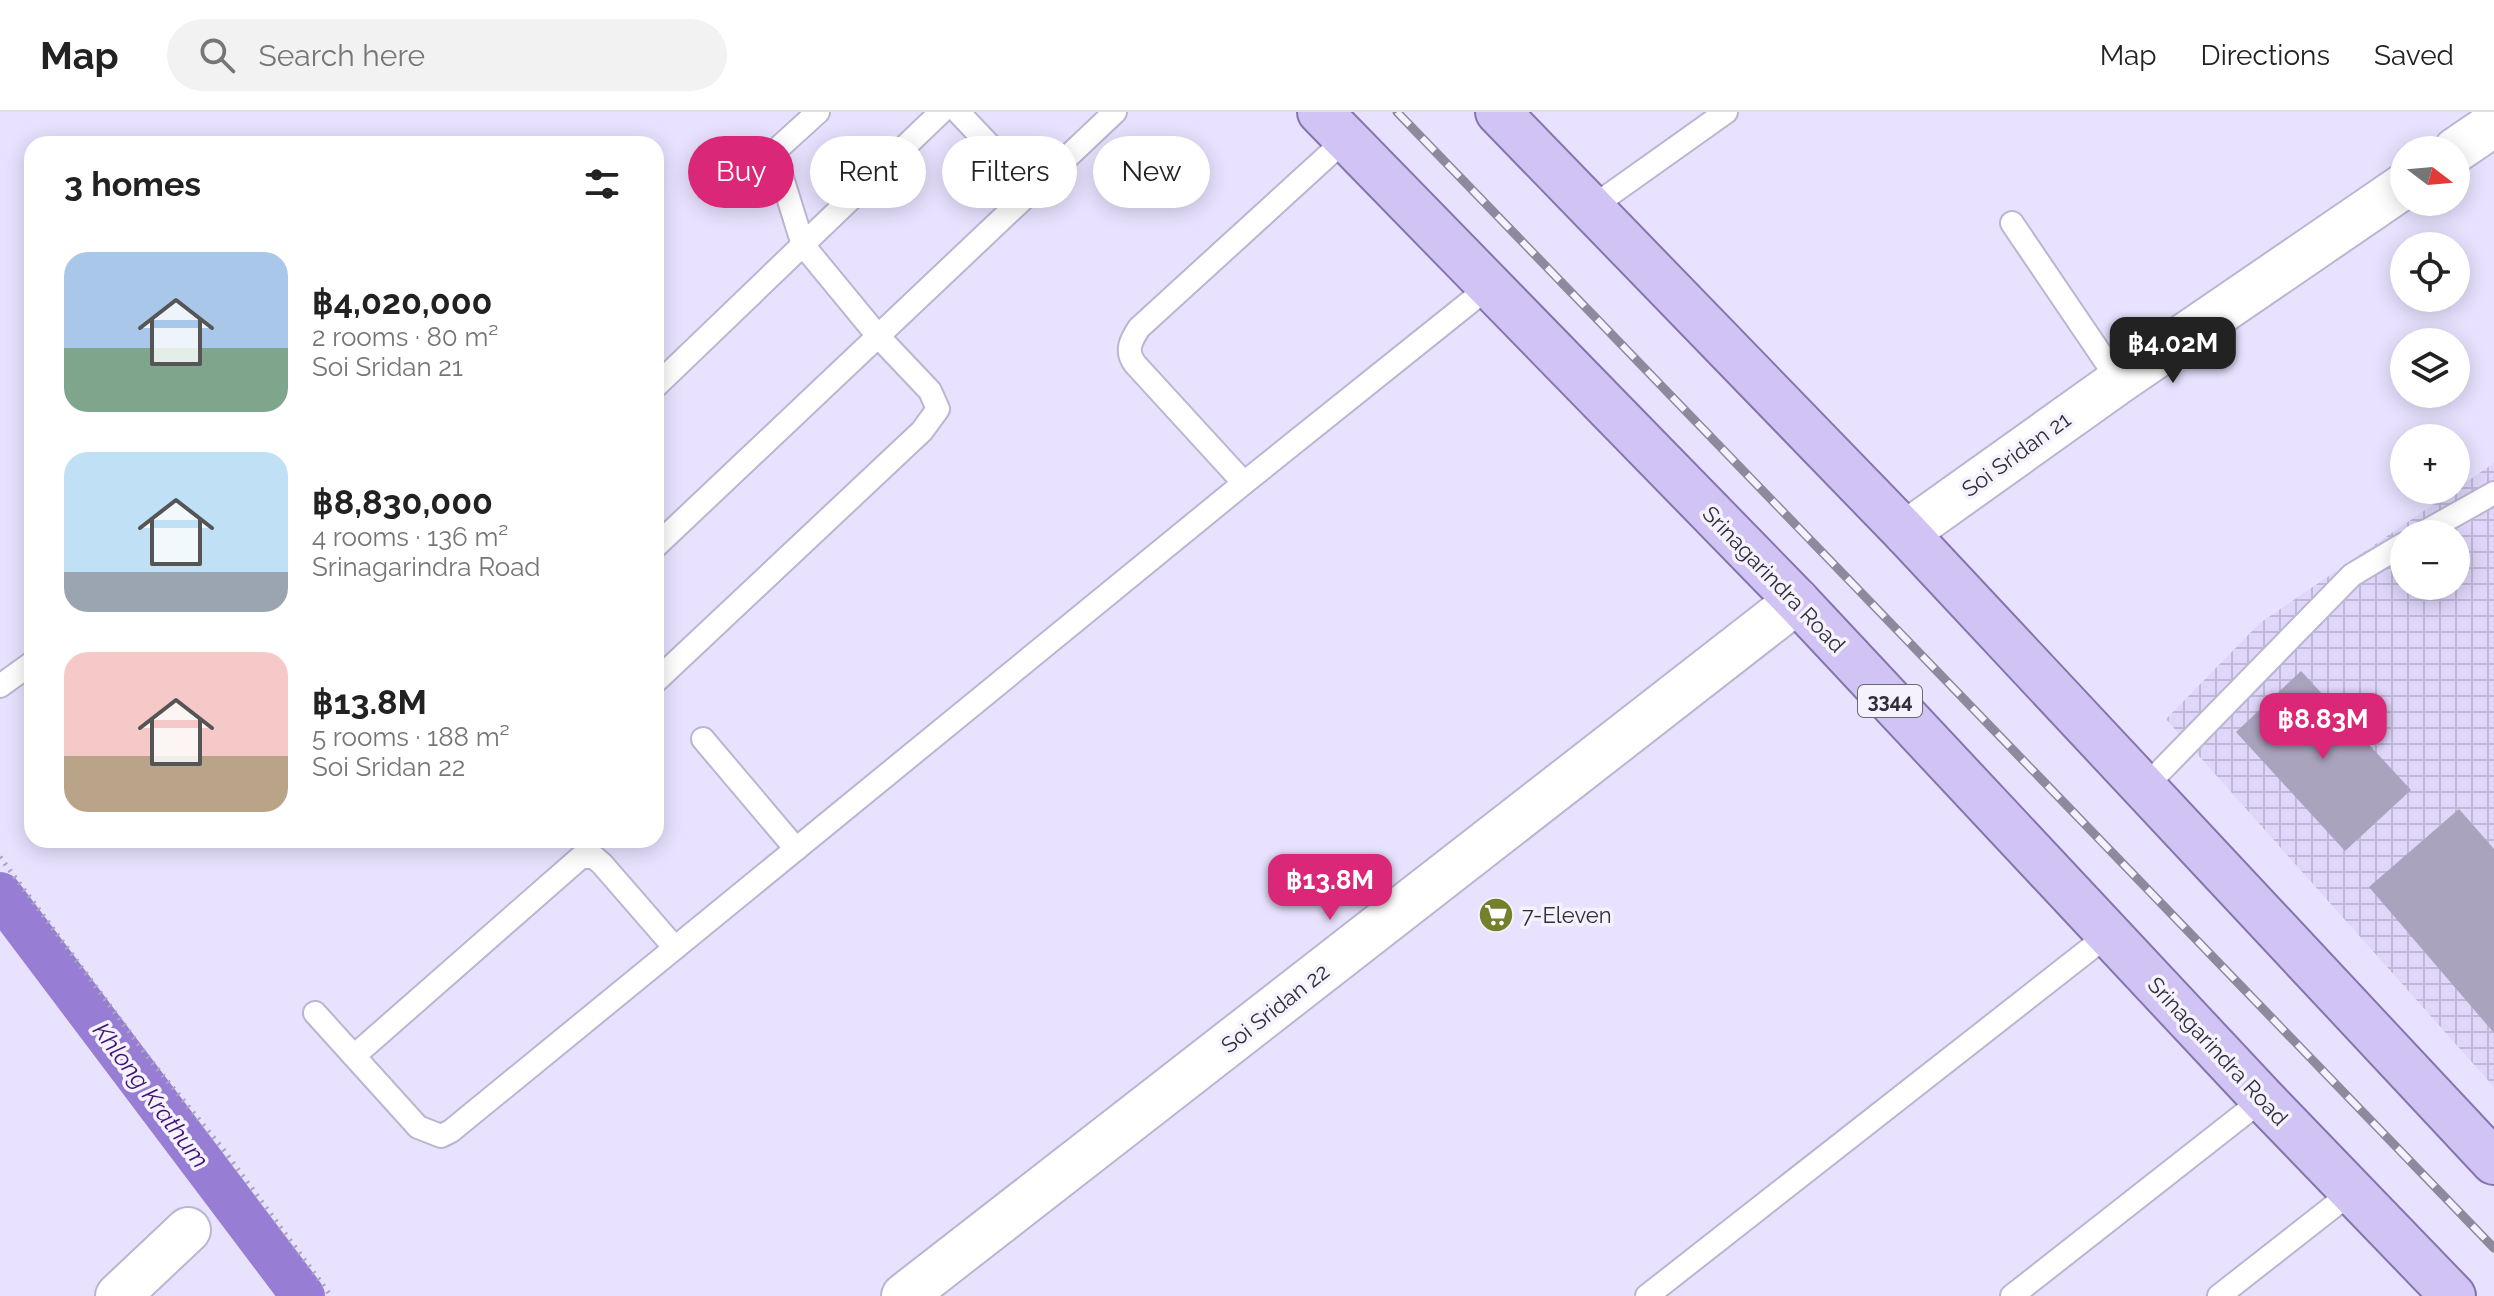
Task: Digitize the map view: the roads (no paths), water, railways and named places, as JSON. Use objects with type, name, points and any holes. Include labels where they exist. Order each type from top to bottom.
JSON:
[{"type":"main road","points":[[1498,112],[1906,533],[2494,1162]]},
{"type":"main road","name":"Srinagarindra Road","points":[[1333,125],[1797,601],[2263,1099],[2453,1296]]},
{"type":"street","points":[[2470,140],[2494,124]]},
{"type":"street","name":"Soi Sridan 21","points":[[1906,533],[2119,381],[2390,196]]},
{"type":"street","name":"Soi Sridan 22","points":[[904,1296],[1797,601]]},
{"type":"street","points":[[118,1296],[188,1230]]},
{"type":"lane","points":[[664,673],[934,418],[938,409],[930,391],[878,336],[803,245],[774,152],[818,112]]},
{"type":"lane","points":[[664,378],[941,112]]},
{"type":"lane","points":[[958,112],[981,136]]},
{"type":"lane","points":[[1077,148],[1115,112]]},
{"type":"lane","points":[[1591,208],[1726,112]]},
{"type":"lane","points":[[1244,483],[1135,364],[1130,357],[1130,346],[1139,328],[1333,125]]},
{"type":"lane","points":[[664,538],[1013,208]]},
{"type":"lane","points":[[2012,223],[2119,381]]},
{"type":"lane","points":[[315,1013],[418,1127],[441,1136],[451,1131],[1490,286]]},
{"type":"lane","points":[[2446,520],[2494,493]]},
{"type":"lane","points":[[2144,788],[2352,575],[2390,552]]},
{"type":"lane","points":[[0,686],[24,669]]},
{"type":"lane","points":[[703,739],[796,849]]},
{"type":"lane","points":[[354,1056],[581,857],[594,857],[602,864],[675,948]]},
{"type":"lane","points":[[1647,1296],[2109,934]]},
{"type":"lane","points":[[2012,1296],[2263,1099]]},
{"type":"lane","points":[[2219,1296],[2353,1191]]},
{"type":"waterway","name":"Khlong Krathum","points":[[0,894],[303,1296]]},
{"type":"railway","points":[[1397,112],[2494,1248]]},
{"type":"place","name":"7-Eleven","points":[[1496,915]]}]
